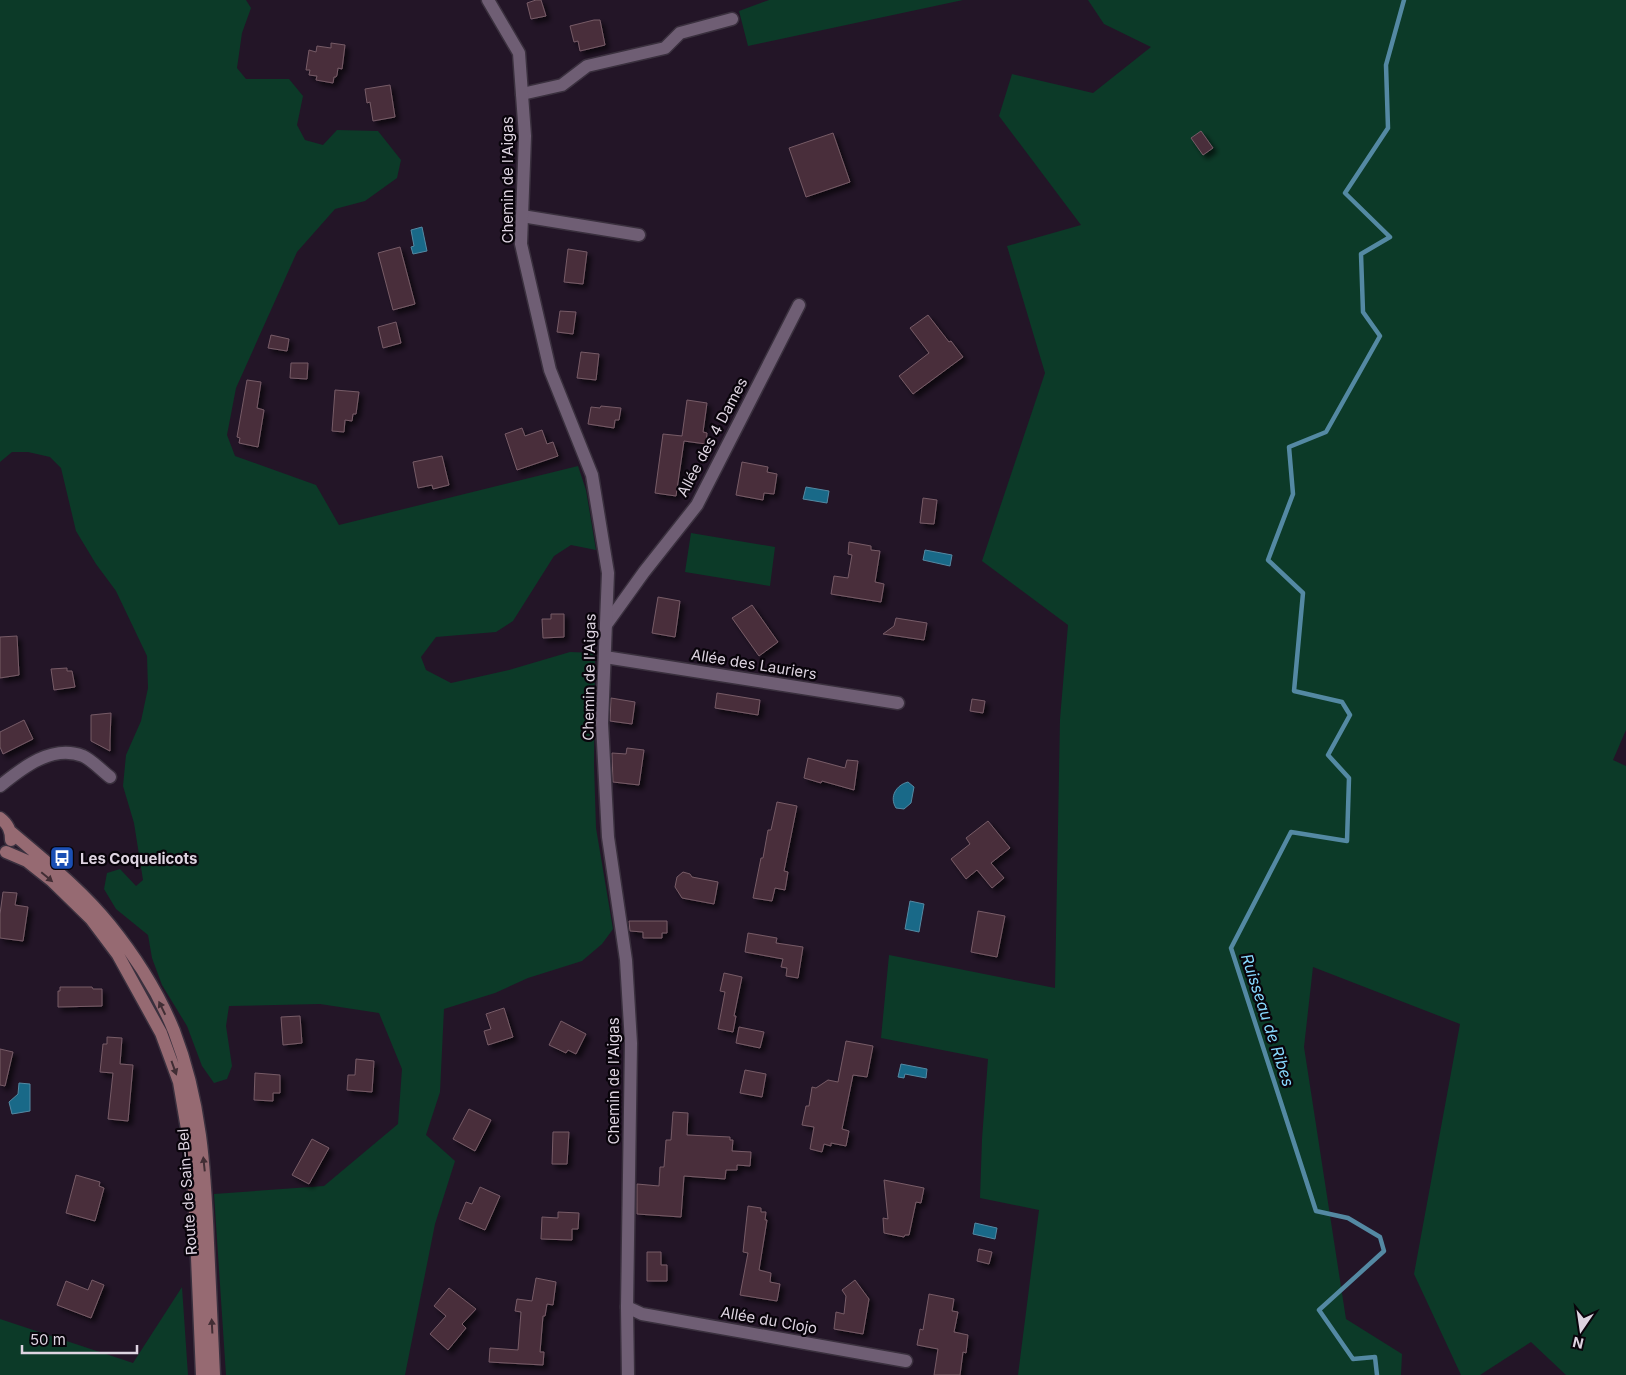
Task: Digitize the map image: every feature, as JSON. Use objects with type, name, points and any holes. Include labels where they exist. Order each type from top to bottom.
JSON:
[{"type":"main road","name":"Route de Sain-Bel","points":[[0,818],[7,824],[11,832],[35,851],[110,925],[150,982],[174,1031],[190,1085],[200,1130],[205,1170],[214,1375]]},
{"type":"main road","points":[[3,854],[11,839],[11,832]]},
{"type":"main road","name":"Route de Sain-Bel","points":[[3,854],[27,861],[51,880],[91,919],[118,955],[161,1033],[179,1082],[193,1164],[202,1375]]},
{"type":"street","name":"Chemin de l'Aigas","points":[[488,0],[519,53],[525,136],[521,244],[550,370],[592,475],[608,574],[602,723],[608,837],[626,960],[632,1043],[627,1307],[628,1375]]},
{"type":"street","points":[[522,94],[562,85],[587,66],[665,48],[680,33],[732,19]]},
{"type":"street","points":[[522,216],[639,234]]},
{"type":"street","name":"Allée des 4 Dames","points":[[606,625],[644,572],[697,505],[799,305]]},
{"type":"street","name":"Allée des Lauriers","points":[[605,657],[898,703]]},
{"type":"street","points":[[0,786],[40,758],[65,752],[84,756],[110,777]]},
{"type":"street","name":"Allée du Clojo","points":[[627,1307],[642,1314],[906,1361]]},
{"type":"green space","points":[[0,0],[246,0],[251,8],[242,33],[237,68],[246,79],[289,79],[303,96],[297,125],[305,140],[323,145],[337,130],[378,131],[401,160],[397,178],[365,201],[335,209],[297,252],[236,388],[227,435],[235,456],[316,485],[339,525],[578,466],[586,490],[596,550],[571,545],[554,556],[513,621],[496,632],[436,637],[421,657],[426,670],[451,683],[509,670],[570,652],[595,653],[594,765],[596,828],[613,929],[602,944],[582,961],[528,978],[495,993],[444,1009],[440,1092],[426,1135],[455,1161],[435,1224],[405,1375],[226,1375],[214,1194],[324,1186],[398,1124],[402,1069],[379,1013],[320,1004],[229,1006],[226,1026],[232,1066],[227,1079],[214,1083],[202,1066],[187,1026],[162,985],[152,958],[148,935],[116,909],[104,889],[107,873],[120,869],[136,886],[143,880],[134,823],[123,786],[126,755],[141,721],[148,688],[147,656],[116,591],[96,564],[76,531],[61,468],[50,457],[28,452],[12,452],[0,462]]},
{"type":"green space","points":[[769,0],[963,0],[748,46],[739,11]]},
{"type":"green space","points":[[1088,0],[1626,0],[1626,730],[1613,760],[1626,766],[1626,1375],[1566,1375],[1531,1342],[1480,1375],[1461,1375],[1414,1274],[1460,1024],[1313,967],[1304,1047],[1346,1319],[1402,1354],[1401,1375],[1018,1375],[1039,1210],[980,1198],[988,1059],[881,1038],[889,955],[1055,988],[1060,719],[1068,625],[982,561],[1045,373],[1007,246],[1081,225],[999,116],[1012,74],[1093,93],[1151,47],[1104,24]]},
{"type":"green space","points":[[691,533],[775,547],[770,586],[685,572]]},
{"type":"green space","points":[[182,1287],[188,1375],[0,1375],[0,1319],[133,1363]]},
{"type":"water","points":[[422,227],[427,251],[413,254],[411,247],[414,246],[411,230]]},
{"type":"water","points":[[806,487],[829,491],[827,503],[803,499]]},
{"type":"water","points":[[925,550],[952,555],[950,566],[923,560]]},
{"type":"water","points":[[908,782],[914,787],[911,803],[904,809],[896,808],[893,800],[895,792],[900,786]]},
{"type":"water","points":[[910,901],[924,904],[919,932],[905,929]]},
{"type":"water","points":[[901,1064],[927,1069],[926,1078],[905,1074],[904,1078],[898,1077]]},
{"type":"water","points":[[19,1083],[30,1084],[30,1111],[12,1114],[9,1102],[18,1094]]},
{"type":"water","points":[[975,1223],[997,1228],[995,1239],[973,1234]]},
{"type":"building","points":[[541,0],[546,16],[531,19],[527,3]]},
{"type":"building","points":[[600,20],[605,45],[580,51],[578,41],[574,42],[570,26]]},
{"type":"building","points":[[331,43],[345,45],[342,69],[338,68],[333,83],[316,80],[317,76],[309,75],[310,70],[306,70],[309,50],[316,52],[317,46],[331,48]]},
{"type":"building","points":[[390,85],[395,117],[373,121],[370,102],[367,103],[365,89]]},
{"type":"building","points":[[1201,131],[1213,148],[1203,155],[1191,138]]},
{"type":"building","points":[[833,133],[850,182],[806,197],[789,148]]},
{"type":"building","points":[[400,247],[415,304],[393,310],[378,253]]},
{"type":"building","points":[[568,249],[587,252],[583,284],[564,282]]},
{"type":"building","points":[[560,311],[576,312],[573,334],[557,332]]},
{"type":"building","points":[[928,315],[963,357],[913,394],[899,376],[929,353],[910,328]]},
{"type":"building","points":[[396,322],[401,343],[383,348],[378,327]]},
{"type":"building","points":[[271,335],[289,339],[287,351],[268,348]]},
{"type":"building","points":[[581,352],[599,354],[596,380],[577,378]]},
{"type":"building","points":[[291,363],[308,363],[307,379],[290,378]]},
{"type":"building","points":[[247,380],[261,382],[257,408],[264,410],[258,447],[239,443],[240,438],[237,437]]},
{"type":"building","points":[[335,390],[359,392],[356,414],[353,414],[352,421],[345,420],[344,432],[332,431]]},
{"type":"building","points":[[687,400],[707,403],[703,432],[707,433],[706,444],[684,441],[676,496],[655,493],[663,434],[682,436]]},
{"type":"building","points":[[601,406],[621,408],[619,420],[615,420],[614,428],[588,424],[591,407],[600,408]]},
{"type":"building","points":[[522,428],[525,436],[542,430],[547,444],[553,442],[558,456],[517,470],[505,434]]},
{"type":"building","points":[[442,456],[449,485],[433,489],[432,485],[418,488],[413,462]]},
{"type":"building","points":[[742,462],[768,467],[767,472],[777,474],[774,494],[764,493],[763,500],[736,495]]},
{"type":"building","points":[[923,498],[937,500],[934,524],[920,523]]},
{"type":"building","points":[[849,542],[871,546],[871,550],[880,551],[875,582],[884,584],[881,602],[831,594],[834,576],[848,578],[852,555],[848,554]]},
{"type":"building","points":[[658,597],[680,601],[675,637],[652,633]]},
{"type":"building","points":[[752,605],[778,642],[759,656],[732,618]]},
{"type":"building","points":[[551,614],[564,614],[564,637],[543,638],[542,619],[551,619]]},
{"type":"building","points":[[896,618],[927,623],[924,640],[883,634],[894,626]]},
{"type":"building","points":[[17,636],[19,675],[0,678],[0,637]]},
{"type":"building","points":[[67,668],[67,671],[72,671],[75,687],[54,690],[51,669]]},
{"type":"building","points":[[717,693],[760,700],[758,715],[715,708]]},
{"type":"building","points":[[611,698],[635,702],[632,724],[610,721]]},
{"type":"building","points":[[972,699],[985,701],[983,713],[970,711]]},
{"type":"building","points":[[111,713],[110,751],[91,741],[91,715]]},
{"type":"building","points":[[24,720],[33,739],[3,754],[0,747],[0,732]]},
{"type":"building","points":[[627,748],[644,750],[639,785],[613,782],[612,753],[626,754]]},
{"type":"building","points":[[808,758],[845,768],[847,760],[858,761],[854,790],[804,778]]},
{"type":"building","points":[[777,802],[797,806],[784,871],[788,872],[785,890],[775,888],[772,901],[753,898],[768,830],[771,830]]},
{"type":"building","points":[[988,821],[1010,848],[991,863],[1004,878],[992,888],[977,870],[966,879],[951,859],[970,844],[966,838]]},
{"type":"building","points":[[683,872],[690,874],[692,877],[718,882],[714,904],[682,898],[675,887],[677,877]]},
{"type":"building","points":[[3,892],[17,893],[15,905],[28,907],[23,941],[0,938],[0,914]]},
{"type":"building","points":[[978,911],[1005,916],[997,957],[971,952]]},
{"type":"building","points":[[629,921],[667,921],[667,933],[662,933],[662,938],[643,938],[643,932],[630,931]]},
{"type":"building","points":[[748,933],[777,938],[776,943],[803,947],[798,978],[786,976],[787,968],[781,967],[783,959],[745,952]]},
{"type":"building","points":[[724,973],[742,977],[734,1016],[736,1016],[733,1032],[718,1029],[725,992],[720,991]]},
{"type":"building","points":[[60,987],[92,987],[93,989],[102,989],[102,1006],[58,1007],[58,991],[60,991]]},
{"type":"building","points":[[504,1008],[513,1037],[488,1045],[484,1031],[491,1029],[486,1014]]},
{"type":"building","points":[[300,1016],[302,1043],[283,1045],[281,1017]]},
{"type":"building","points":[[561,1021],[586,1034],[576,1054],[568,1050],[566,1053],[549,1045]]},
{"type":"building","points":[[739,1027],[764,1032],[760,1048],[736,1043]]},
{"type":"building","points":[[107,1037],[122,1038],[120,1064],[133,1065],[128,1121],[108,1119],[113,1073],[100,1072],[103,1044],[107,1044]]},
{"type":"building","points":[[846,1041],[873,1046],[867,1077],[853,1075],[842,1129],[849,1131],[846,1146],[831,1143],[831,1146],[824,1144],[822,1152],[810,1149],[814,1127],[802,1125],[806,1106],[809,1106],[812,1087],[816,1088],[828,1080],[838,1082]]},
{"type":"building","points":[[0,1049],[13,1052],[5,1086],[0,1085]]},
{"type":"building","points":[[356,1059],[374,1061],[372,1092],[347,1090],[348,1075],[355,1075]]},
{"type":"building","points":[[745,1070],[766,1074],[762,1097],[740,1093]]},
{"type":"building","points":[[255,1073],[280,1075],[280,1093],[273,1093],[273,1101],[254,1100]]},
{"type":"building","points":[[469,1109],[491,1120],[475,1151],[453,1139]]},
{"type":"building","points":[[673,1112],[688,1113],[687,1135],[730,1137],[730,1140],[733,1140],[732,1151],[751,1152],[750,1166],[737,1165],[737,1170],[726,1170],[725,1179],[684,1176],[681,1217],[637,1214],[637,1184],[659,1186],[660,1167],[664,1167],[666,1140],[671,1140]]},
{"type":"building","points":[[553,1132],[569,1132],[567,1164],[552,1164]]},
{"type":"building","points":[[312,1139],[329,1148],[309,1184],[292,1175]]},
{"type":"building","points":[[76,1175],[100,1182],[99,1186],[104,1188],[95,1221],[66,1213]]},
{"type":"building","points":[[884,1180],[924,1188],[921,1203],[916,1202],[909,1235],[904,1237],[884,1233],[883,1218],[888,1219]]},
{"type":"building","points":[[480,1187],[500,1196],[485,1230],[459,1219],[466,1202],[472,1204]]},
{"type":"building","points":[[748,1206],[761,1208],[761,1212],[766,1212],[765,1220],[767,1220],[759,1270],[771,1273],[770,1282],[780,1284],[777,1301],[740,1295],[748,1253],[743,1252]]},
{"type":"building","points":[[558,1212],[579,1213],[578,1229],[572,1229],[572,1240],[541,1239],[542,1217],[558,1218]]},
{"type":"building","points":[[979,1249],[992,1252],[989,1264],[977,1261]]},
{"type":"building","points":[[647,1252],[661,1252],[661,1265],[667,1265],[667,1281],[647,1281]]},
{"type":"building","points":[[536,1278],[556,1282],[553,1305],[547,1304],[545,1316],[543,1316],[540,1352],[544,1352],[543,1365],[489,1362],[490,1348],[518,1350],[521,1312],[515,1311],[517,1299],[532,1301]]},
{"type":"building","points":[[92,1280],[104,1285],[91,1318],[57,1305],[66,1281],[88,1290]]},
{"type":"building","points":[[855,1280],[869,1299],[863,1334],[834,1329],[836,1312],[844,1314],[846,1296],[842,1290]]},
{"type":"building","points":[[449,1288],[476,1309],[462,1324],[466,1328],[448,1350],[430,1334],[446,1316],[434,1306]]},
{"type":"building","points":[[929,1294],[954,1299],[952,1311],[958,1312],[954,1332],[968,1335],[966,1353],[963,1352],[960,1375],[934,1375],[938,1349],[917,1345],[920,1329],[923,1330]]},
{"type":"waterway","name":"Ruisseau de Ribes","points":[[1377,1375],[1375,1357],[1353,1359],[1319,1310],[1384,1251],[1380,1237],[1348,1218],[1316,1211],[1231,948],[1291,832],[1347,841],[1349,778],[1328,755],[1350,715],[1342,702],[1294,691],[1303,593],[1268,560],[1293,494],[1289,447],[1326,432],[1380,336],[1363,312],[1361,254],[1390,237],[1345,193],[1388,128],[1386,65],[1404,0]]},
{"type":"place","name":"Les Coquelicots","points":[[62,858]]}]
